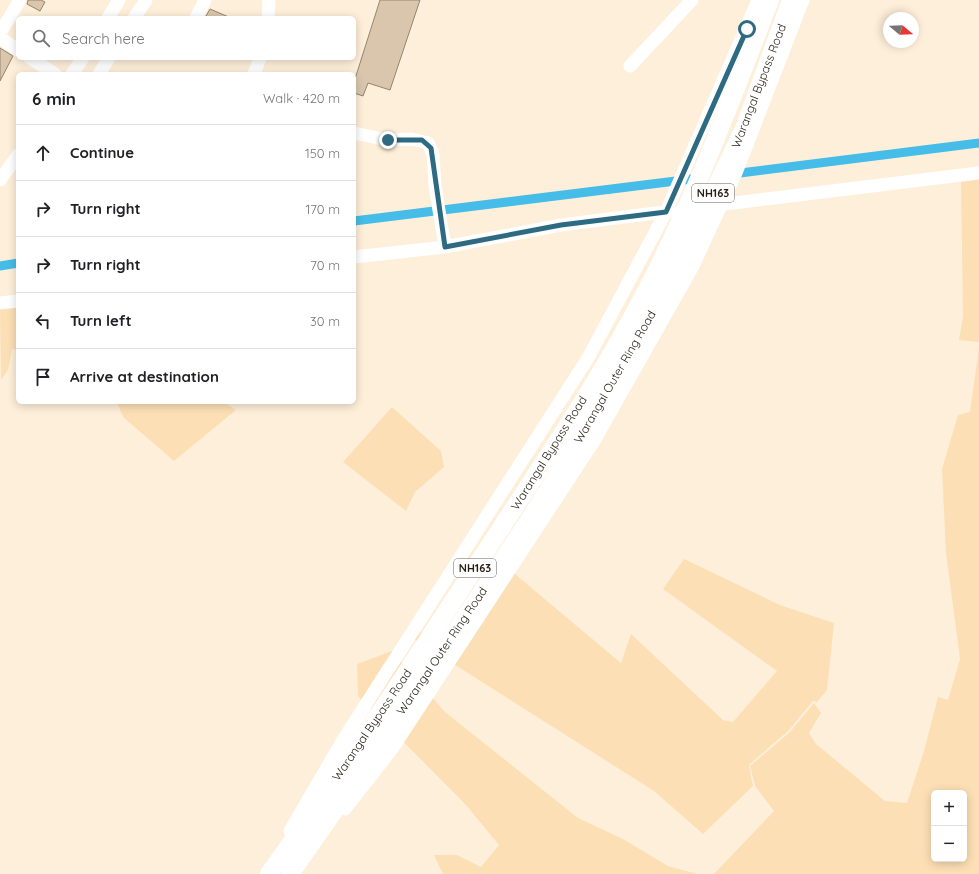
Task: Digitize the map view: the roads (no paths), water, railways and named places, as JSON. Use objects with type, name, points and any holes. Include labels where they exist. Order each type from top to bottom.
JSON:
[{"type":"highway","name":"Warangal Bypass Road","points":[[674,254],[770,0]]},
{"type":"highway","name":"Warangal Bypass Road","points":[[269,874],[370,729],[556,444],[630,322],[674,254],[744,129],[791,0]]},
{"type":"highway","name":"Warangal Outer Ring Road","points":[[290,874],[378,748],[526,525],[591,422],[674,254]]},
{"type":"street","points":[[2,25],[20,0]]},
{"type":"street","points":[[109,16],[119,0]]},
{"type":"street","points":[[135,16],[146,0]]},
{"type":"street","points":[[197,16],[205,0]]},
{"type":"street","points":[[268,16],[269,0]]},
{"type":"street","points":[[630,66],[692,0]]},
{"type":"street","points":[[265,874],[343,740],[588,358],[666,212],[758,0]]},
{"type":"street","points":[[294,874],[392,750],[594,441],[693,266],[722,205],[803,0]]},
{"type":"street","points":[[0,38],[16,49]]},
{"type":"street","points":[[33,60],[52,72]]},
{"type":"street","points":[[74,72],[82,60]]},
{"type":"street","points":[[100,72],[107,60]]},
{"type":"street","points":[[255,72],[259,60]]},
{"type":"street","points":[[356,133],[388,140],[412,139],[422,140],[428,143],[433,154],[445,247]]},
{"type":"street","points":[[0,180],[16,157]]},
{"type":"street","points":[[356,257],[445,247],[561,225],[979,172]]},
{"type":"street","points":[[0,303],[16,301]]},
{"type":"waterway","points":[[732,174],[979,143]]},
{"type":"waterway","points":[[356,221],[700,178]]},
{"type":"waterway","points":[[0,266],[16,263]]}]
